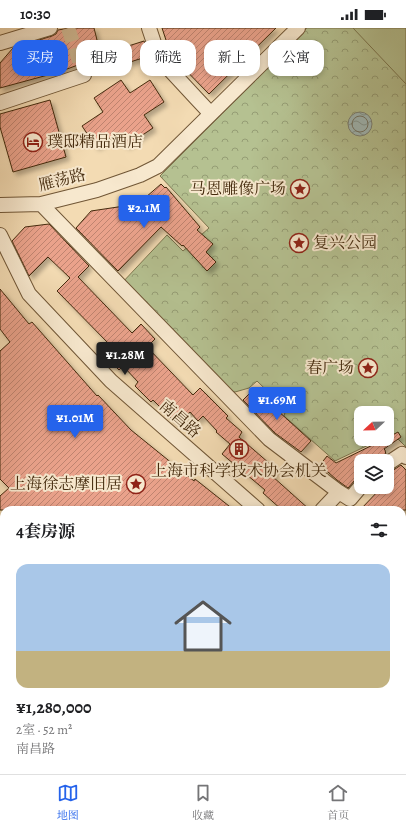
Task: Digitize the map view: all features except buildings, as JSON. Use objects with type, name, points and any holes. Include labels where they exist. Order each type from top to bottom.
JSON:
[{"type":"street","points":[[0,42],[50,28]]},
{"type":"street","points":[[149,28],[159,58],[211,114]]},
{"type":"street","name":"雁荡路","points":[[0,205],[41,204],[97,190],[130,179],[158,166],[298,28]]},
{"type":"street","points":[[0,102],[81,76]]},
{"type":"street","points":[[41,204],[269,439],[339,492],[350,499],[354,494]]},
{"type":"street","name":"南昌路","points":[[0,235],[29,294],[116,385],[253,506]]},
{"type":"street","points":[[394,459],[402,454],[406,457]]},
{"type":"street","points":[[326,506],[339,492]]},
{"type":"green space","name":"复兴公园","points":[[307,28],[406,28],[406,447],[394,436],[394,406],[354,406],[354,446],[366,446],[335,461],[284,416],[286,409],[257,381],[249,388],[235,392],[220,387],[121,284],[167,235],[183,251],[209,228],[160,176],[268,67],[268,76],[324,76],[324,40],[295,40]]},
{"type":"green space","points":[[353,28],[406,28],[406,84]]},
{"type":"water","points":[[355,112],[365,112],[372,119],[372,129],[365,136],[355,136],[348,129],[348,119]]},
{"type":"tunnel","points":[[68,28],[76,52]]},
{"type":"place","name":"璞邸精品酒店","points":[[33,142]]},
{"type":"place","name":"马恩雕像广场","points":[[300,189]]},
{"type":"place","name":"复兴公园","points":[[299,243]]},
{"type":"place","name":"春广场","points":[[368,368]]},
{"type":"place","name":"上海市科学技术协会机关","points":[[239,449]]},
{"type":"place","name":"上海徐志摩旧居","points":[[136,484]]}]
